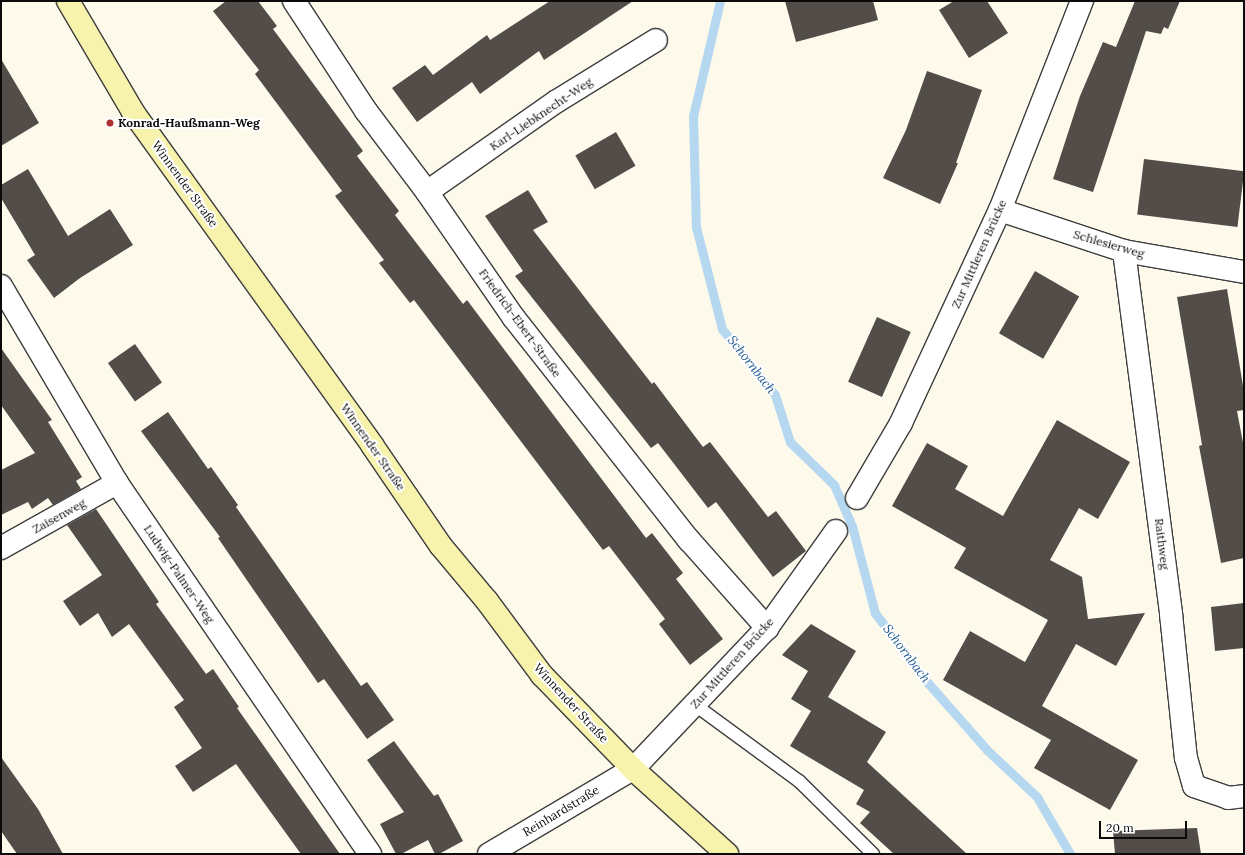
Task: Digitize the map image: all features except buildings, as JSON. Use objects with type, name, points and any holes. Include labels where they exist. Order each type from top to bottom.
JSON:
[{"type":"street","name":"Winnender Straße","points":[[68,1],[133,112],[372,445],[441,546],[487,601],[542,675],[633,769],[726,854]]},
{"type":"street","name":"Friedrich-Ebert-Straße","points":[[294,1],[366,111],[427,192],[514,318],[689,540],[767,628]]},
{"type":"street","name":"Zur Mittleren Brücke","points":[[857,498],[901,423],[1000,210],[1082,1]]},
{"type":"street","name":"Karl-Liebknecht-Weg","points":[[427,192],[557,101],[656,40]]},
{"type":"street","name":"Schlesierweg","points":[[1000,210],[1124,251],[1244,272]]},
{"type":"street","name":"Raithweg","points":[[1124,251],[1171,614],[1186,758],[1194,786],[1228,798],[1244,796]]},
{"type":"street","name":"Ludwig-Palmer-Weg","points":[[1,286],[117,483],[370,854]]},
{"type":"street","name":"Zaisenweg","points":[[1,548],[117,483]]},
{"type":"street","name":"Zur Mittleren Brücke","points":[[633,769],[767,628],[836,531]]},
{"type":"street","name":"Reinhardstraße","points":[[489,854],[633,769]]},
{"type":"lane","points":[[695,704],[799,781],[872,854]]},
{"type":"waterway","name":"Schornbach","points":[[720,1],[693,116],[696,227],[722,329],[775,395],[790,442],[834,485],[852,526],[875,613],[928,683],[987,750],[1037,797],[1070,854]]},
{"type":"place","name":"Konrad-Haußmann-Weg","points":[[110,123]]}]
